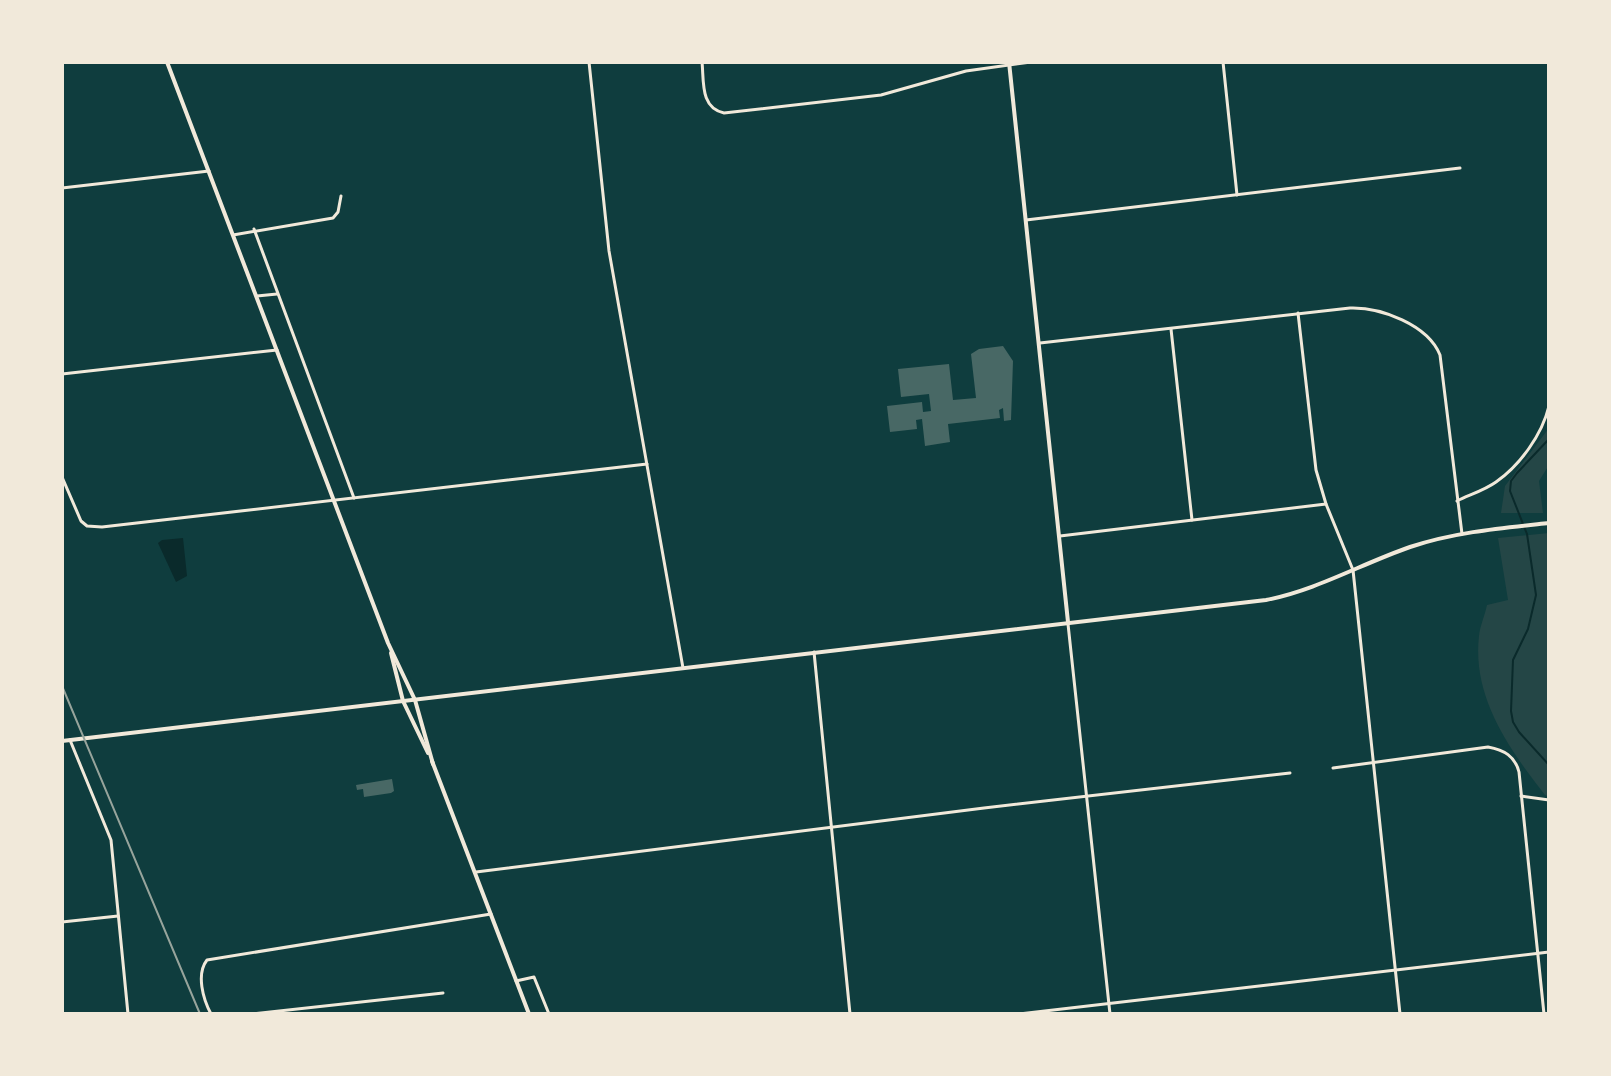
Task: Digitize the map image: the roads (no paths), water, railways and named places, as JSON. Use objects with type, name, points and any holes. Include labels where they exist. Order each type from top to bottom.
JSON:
[{"type":"main road","points":[[167,62],[388,643],[415,700],[433,764]]},
{"type":"main road","points":[[1009,63],[1068,622]]},
{"type":"main road","points":[[62,741],[1266,600],[1303,591],[1411,547],[1462,534],[1546,523]]},
{"type":"main road","points":[[388,643],[403,701],[433,764],[529,1014]]},
{"type":"street","points":[[589,62],[609,251],[683,668]]},
{"type":"street","points":[[702,62],[706,99],[714,110],[724,113],[865,97],[966,71],[1031,62]]},
{"type":"street","points":[[1223,62],[1237,195]]},
{"type":"street","points":[[1025,220],[1460,168]]},
{"type":"street","points":[[62,188],[209,171]]},
{"type":"street","points":[[233,235],[333,218],[338,212],[341,196]]},
{"type":"street","points":[[254,229],[354,498]]},
{"type":"street","points":[[256,296],[277,294]]},
{"type":"street","points":[[1038,344],[1298,313],[1370,309],[1424,332],[1436,346],[1442,366],[1462,534]]},
{"type":"street","points":[[1298,313],[1311,444],[1326,504],[1353,570],[1400,1014]]},
{"type":"street","points":[[1171,328],[1192,520]]},
{"type":"street","points":[[62,374],[277,350]]},
{"type":"street","points":[[1457,501],[1496,482],[1530,448],[1546,420],[1549,406]]},
{"type":"street","points":[[62,477],[78,516],[87,526],[102,527],[647,464]]},
{"type":"street","points":[[1058,536],[1326,504]]},
{"type":"street","points":[[1068,622],[1110,1014]]},
{"type":"street","points":[[814,652],[850,1014]]},
{"type":"street","points":[[70,740],[111,846],[128,1014]]},
{"type":"street","points":[[1333,768],[1488,747],[1505,752],[1517,766],[1544,1014]]},
{"type":"street","points":[[475,872],[1290,773]]},
{"type":"street","points":[[1521,796],[1549,800]]},
{"type":"street","points":[[211,1014],[202,983],[202,967],[207,960],[491,914]]},
{"type":"street","points":[[62,922],[118,916]]},
{"type":"street","points":[[1019,1014],[1549,952]]},
{"type":"street","points":[[516,981],[534,977],[549,1014]]},
{"type":"street","points":[[251,1014],[443,993]]},
{"type":"waterway","points":[[1549,439],[1517,473],[1511,481],[1510,491],[1527,534],[1536,595],[1528,629],[1513,660],[1511,711],[1519,732],[1549,765]]},
{"type":"railway","points":[[62,686],[200,1014]]}]
